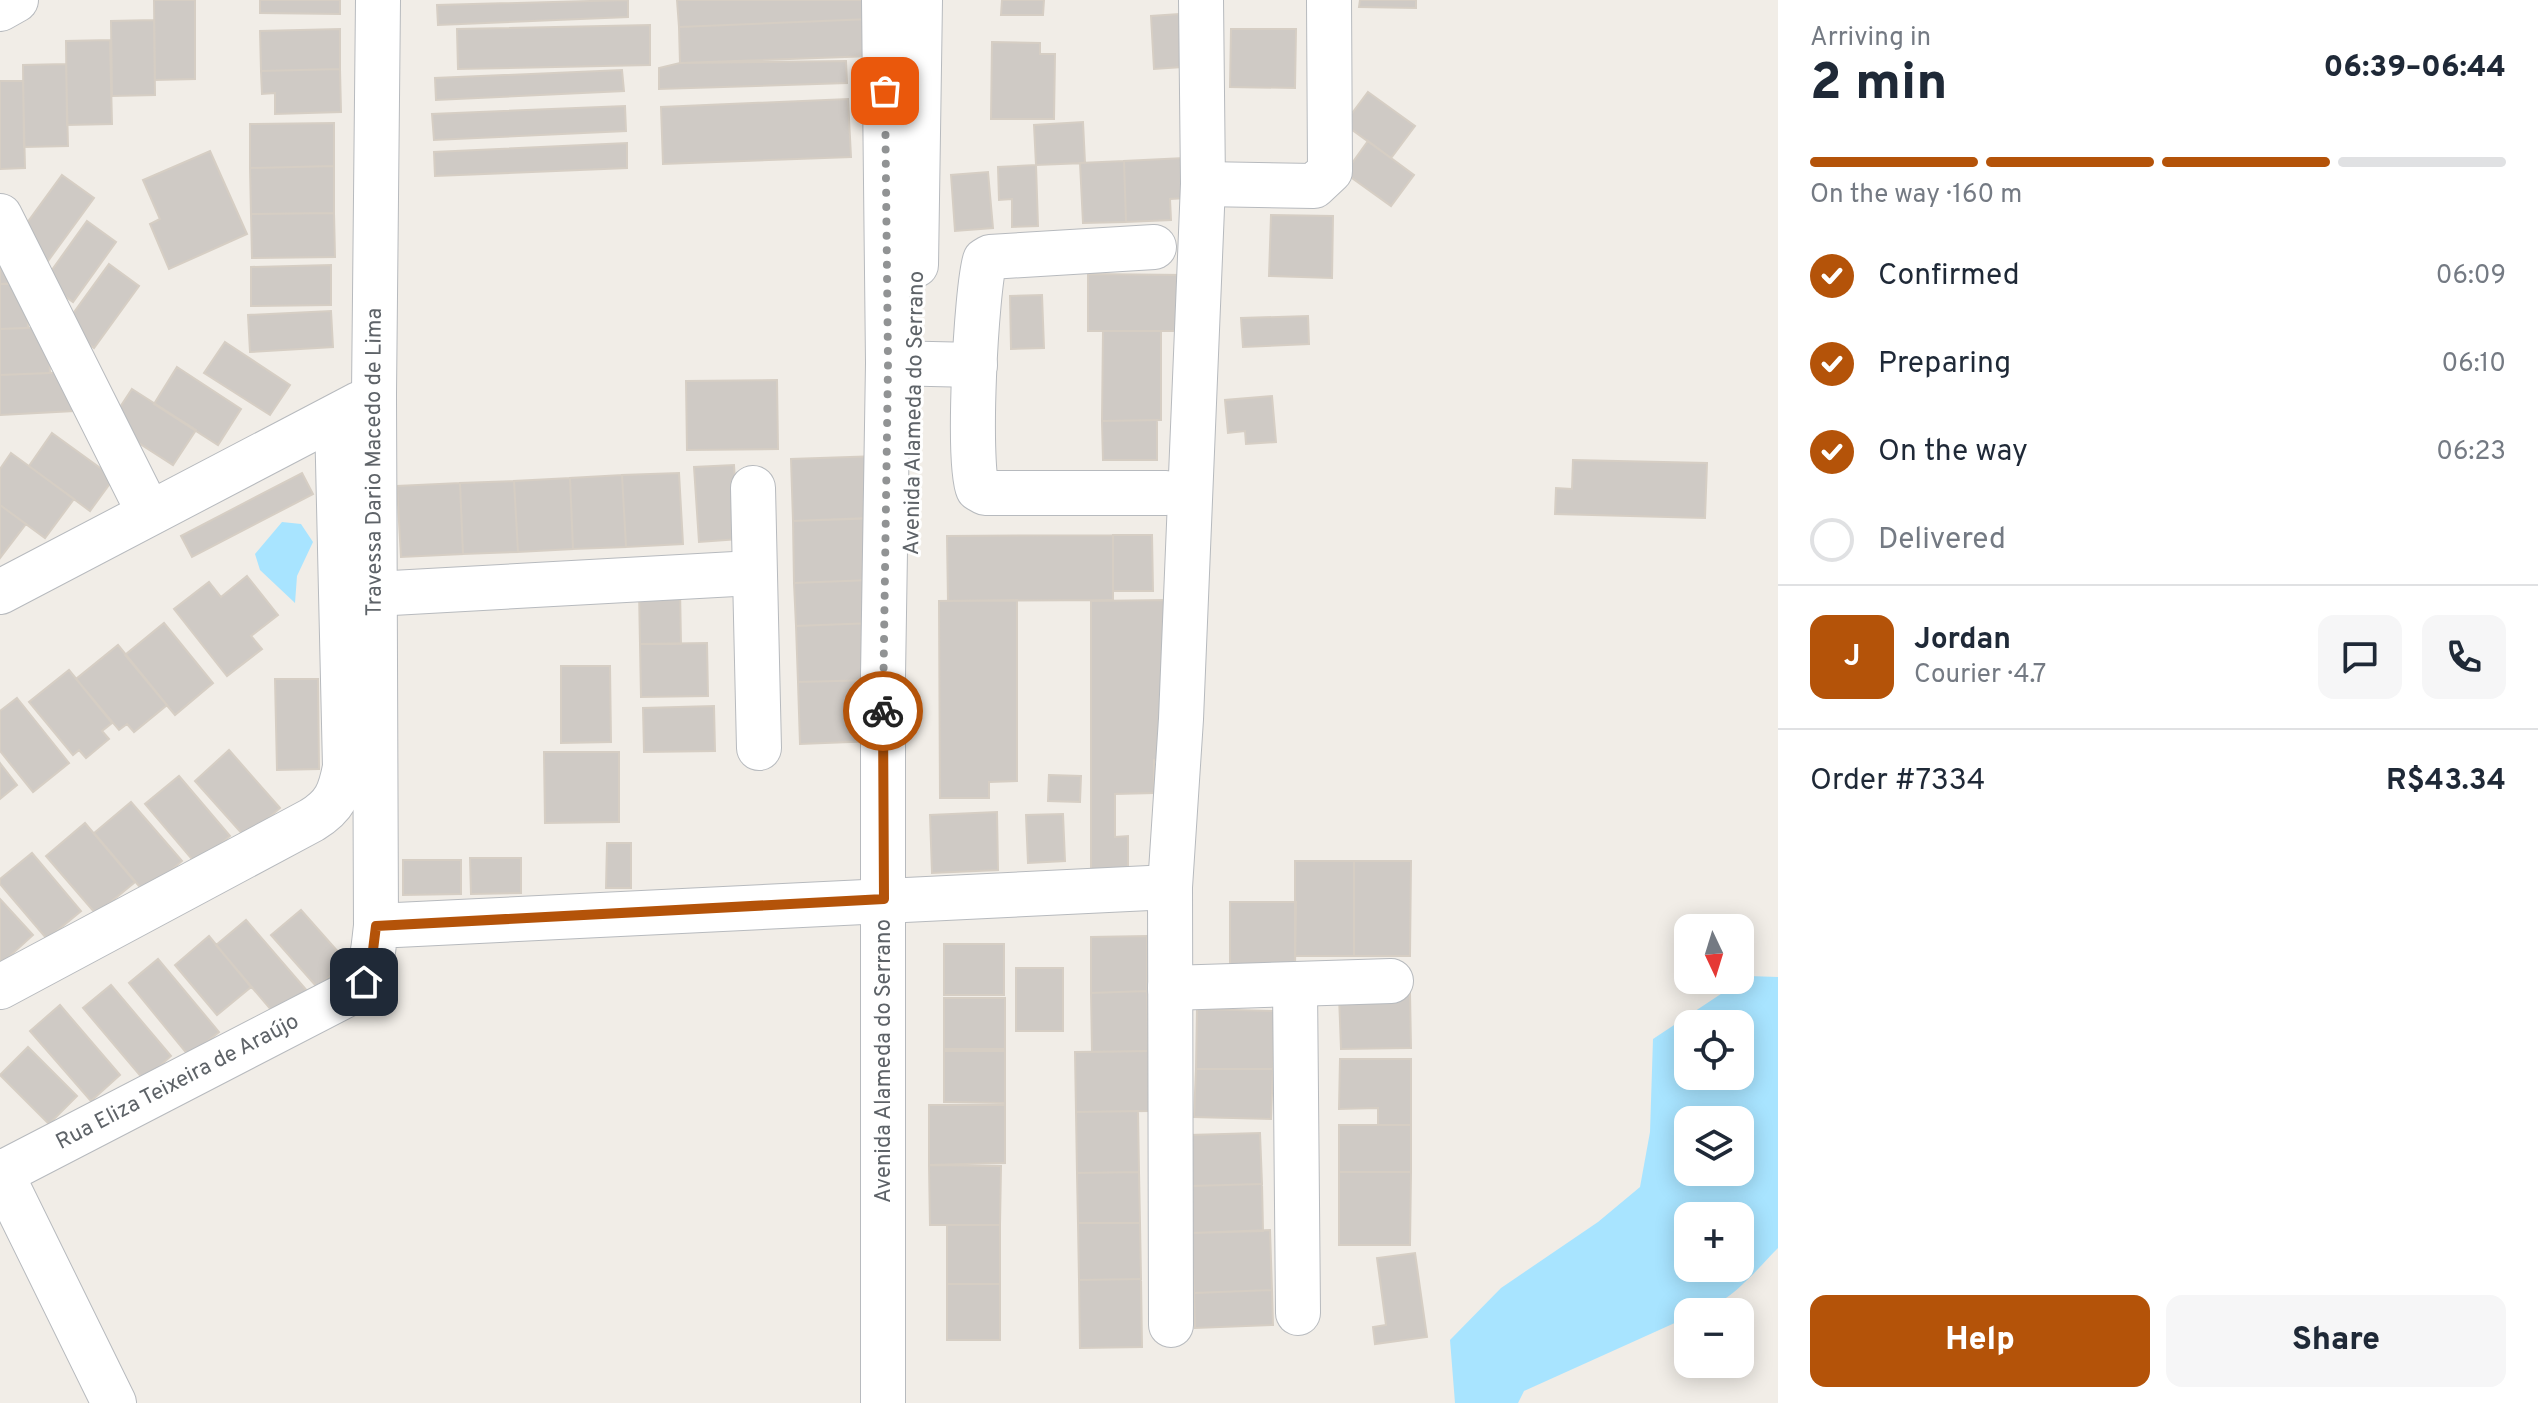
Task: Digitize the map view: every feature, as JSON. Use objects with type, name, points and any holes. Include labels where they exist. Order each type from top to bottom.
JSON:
[{"type":"street","points":[[0,9],[16,0]]},
{"type":"street","name":"Travessa Dario Macedo de Lima","points":[[376,926],[374,395],[378,0]]},
{"type":"street","name":"Avenida Alameda do Serrano","points":[[884,0],[901,363]]},
{"type":"street","name":"Avenida Alameda do Serrano","points":[[883,1403],[898,898],[901,363],[920,0]]},
{"type":"street","points":[[1171,1325],[1170,887],[1181,719],[1203,184],[1201,0]]},
{"type":"street","points":[[1203,184],[1314,186],[1330,171],[1329,0]]},
{"type":"street","points":[[0,216],[149,513]]},
{"type":"street","points":[[1154,247],[990,257],[983,266],[975,365],[973,467],[978,489],[985,493],[1166,493]]},
{"type":"street","points":[[901,363],[975,365]]},
{"type":"street","points":[[0,592],[337,418],[374,395]]},
{"type":"street","points":[[0,987],[312,820],[327,811],[340,795],[345,767],[337,418]]},
{"type":"street","points":[[753,488],[759,748]]},
{"type":"street","points":[[374,594],[753,573]]},
{"type":"street","points":[[376,926],[1170,887]]},
{"type":"street","name":"Avenida Alameda do Serrano","points":[[898,898],[911,1403]]},
{"type":"street","name":"Rua Eliza Teixeira de Araújo","points":[[0,1173],[346,995],[364,982],[371,966],[376,926]]},
{"type":"street","points":[[1170,988],[1391,981]]},
{"type":"street","points":[[1295,985],[1298,1313]]},
{"type":"street","points":[[0,1173],[114,1403]]},
{"type":"water","points":[[282,522],[301,524],[313,542],[297,576],[295,603],[260,570],[255,554]]},
{"type":"water","points":[[1754,976],[1778,977],[1778,1248],[1754,1273],[1754,1202],[1674,1202],[1674,1282],[1745,1282],[1738,1289],[1726,1298],[1674,1298],[1674,1323],[1524,1391],[1518,1403],[1455,1403],[1450,1340],[1501,1288],[1598,1222],[1640,1187],[1650,1132],[1653,1039],[1674,1025],[1674,1090],[1754,1090],[1754,1010],[1697,1010],[1721,994],[1754,994]]},
{"type":"building","points":[[154,0],[195,0],[195,79],[155,80]]},
{"type":"building","points":[[260,0],[340,0],[340,14],[260,13]]},
{"type":"building","points":[[628,0],[628,17],[438,25],[437,5]]},
{"type":"building","points":[[677,0],[870,0],[870,19],[679,27]]},
{"type":"building","points":[[1002,0],[1044,0],[1043,15],[1001,15]]},
{"type":"building","points":[[1360,0],[1416,0],[1416,8],[1359,7]]},
{"type":"building","points":[[1179,14],[1182,67],[1154,69],[1151,16]]},
{"type":"building","points":[[870,19],[872,56],[680,63],[679,27]]},
{"type":"building","points":[[154,20],[155,95],[112,96],[111,21]]},
{"type":"building","points":[[650,25],[650,65],[458,69],[457,29]]},
{"type":"building","points":[[340,29],[340,69],[261,71],[260,31]]},
{"type":"building","points":[[1231,29],[1296,29],[1295,88],[1230,87]]},
{"type":"building","points":[[110,40],[112,124],[67,125],[66,41]]},
{"type":"building","points":[[992,42],[1040,43],[1040,54],[1055,54],[1054,119],[991,119]]},
{"type":"building","points":[[846,61],[847,83],[659,89],[659,68],[680,63]]},
{"type":"building","points":[[66,64],[68,146],[24,147],[23,65]]},
{"type":"building","points":[[340,69],[341,112],[275,114],[275,93],[262,94],[261,71]]},
{"type":"building","points":[[622,70],[624,91],[436,100],[435,78]]},
{"type":"building","points":[[0,81],[23,81],[25,168],[0,169]]},
{"type":"building","points":[[1368,92],[1415,126],[1391,158],[1344,124]]},
{"type":"building","points":[[848,99],[851,157],[663,164],[661,107]]},
{"type":"building","points":[[625,106],[626,131],[434,140],[432,114]]},
{"type":"building","points":[[1083,122],[1085,163],[1036,165],[1034,125]]},
{"type":"building","points":[[334,123],[334,166],[250,168],[250,124]]},
{"type":"building","points":[[1368,141],[1414,175],[1391,206],[1345,173]]},
{"type":"building","points":[[627,143],[627,168],[435,176],[434,152]]},
{"type":"building","points":[[210,151],[247,234],[169,269],[150,224],[160,219],[143,180]]},
{"type":"building","points":[[1184,158],[1186,198],[1170,199],[1171,220],[1126,222],[1124,161]]},
{"type":"building","points":[[1124,161],[1126,222],[1083,223],[1080,163]]},
{"type":"building","points":[[1036,165],[1038,226],[1012,227],[1012,199],[999,200],[998,167]]},
{"type":"building","points":[[334,166],[334,213],[251,214],[250,168]]},
{"type":"building","points":[[988,172],[993,228],[955,231],[951,175]]},
{"type":"building","points":[[62,175],[94,198],[48,261],[16,238]]},
{"type":"building","points":[[334,213],[335,257],[252,258],[251,214]]},
{"type":"building","points":[[1271,215],[1333,216],[1332,278],[1269,276]]},
{"type":"building","points":[[87,221],[116,242],[73,302],[44,281]]},
{"type":"building","points":[[0,239],[10,284],[0,284]]},
{"type":"building","points":[[109,264],[139,286],[94,348],[64,326]]},
{"type":"building","points":[[331,265],[331,305],[251,306],[251,267]]},
{"type":"building","points":[[1088,274],[1184,275],[1183,331],[1088,331]]},
{"type":"building","points":[[26,282],[28,328],[0,329],[0,284]]},
{"type":"building","points":[[1042,295],[1044,348],[1011,349],[1010,296]]},
{"type":"building","points":[[331,311],[333,347],[250,352],[248,315]]},
{"type":"building","points":[[1308,316],[1309,344],[1243,347],[1241,318]]},
{"type":"building","points":[[48,327],[50,373],[0,375],[0,329]]},
{"type":"building","points":[[1103,331],[1161,331],[1161,420],[1102,421]]},
{"type":"building","points":[[225,342],[290,385],[270,415],[204,373]]},
{"type":"building","points":[[177,367],[241,409],[218,445],[154,404]]},
{"type":"building","points":[[72,372],[74,411],[0,415],[0,375]]},
{"type":"building","points":[[777,380],[778,449],[687,450],[686,381]]},
{"type":"building","points":[[132,389],[196,430],[173,465],[109,424]]},
{"type":"building","points":[[1272,396],[1276,442],[1246,444],[1245,431],[1228,433],[1225,400]]},
{"type":"building","points":[[1157,420],[1157,460],[1103,460],[1102,421]]},
{"type":"building","points":[[52,433],[114,478],[90,511],[29,466]]},
{"type":"building","points":[[11,453],[74,499],[45,538],[0,505],[0,469]]},
{"type":"building","points":[[879,456],[881,518],[793,521],[791,459]]},
{"type":"building","points":[[1573,460],[1707,463],[1705,518],[1555,514],[1556,488],[1572,489]]},
{"type":"building","points":[[734,465],[739,539],[699,542],[694,467]]},
{"type":"building","points":[[302,473],[313,494],[192,557],[181,536]]},
{"type":"building","points":[[679,473],[683,544],[626,547],[622,475]]},
{"type":"building","points":[[622,475],[626,547],[573,549],[570,478]]},
{"type":"building","points":[[570,478],[573,549],[518,552],[514,481]]},
{"type":"building","points":[[514,481],[518,552],[463,554],[460,483]]},
{"type":"building","points":[[460,483],[463,554],[401,557],[397,486]]},
{"type":"building","points":[[0,505],[26,524],[0,558]]},
{"type":"building","points":[[869,518],[871,580],[794,583],[793,521]]},
{"type":"building","points":[[1113,535],[1113,600],[948,601],[947,536]]},
{"type":"building","points":[[1113,535],[1152,535],[1153,591],[1113,591]]},
{"type":"building","points":[[247,576],[278,615],[251,636],[262,649],[227,676],[174,609],[209,582],[221,597]]},
{"type":"building","points":[[871,580],[873,623],[796,626],[794,583]]},
{"type":"building","points":[[680,589],[681,644],[640,644],[639,590]]},
{"type":"building","points":[[1017,600],[1017,781],[989,782],[989,798],[940,798],[939,601]]},
{"type":"building","points":[[1167,600],[1168,761],[1154,760],[1154,793],[1115,794],[1115,837],[1128,836],[1128,870],[1091,870],[1091,601]]},
{"type":"building","points":[[164,623],[213,683],[175,715],[125,655]]},
{"type":"building","points":[[873,623],[875,680],[798,682],[796,626]]},
{"type":"building","points":[[707,643],[708,696],[641,697],[640,644]]},
{"type":"building","points":[[118,645],[167,705],[134,732],[127,724],[119,730],[76,679]]},
{"type":"building","points":[[561,666],[610,666],[611,742],[561,743]]},
{"type":"building","points":[[69,670],[112,723],[102,731],[109,739],[86,758],[79,750],[73,755],[29,702]]},
{"type":"building","points":[[275,679],[318,679],[319,769],[277,770]]},
{"type":"building","points":[[875,680],[876,741],[800,744],[798,682]]},
{"type":"building","points":[[17,698],[69,763],[33,792],[0,751],[0,711]]},
{"type":"building","points":[[714,706],[715,751],[644,752],[643,708]]},
{"type":"building","points":[[229,750],[280,808],[246,838],[195,781]]},
{"type":"building","points":[[544,752],[619,752],[619,822],[545,823]]},
{"type":"building","points":[[0,763],[17,785],[0,799]]},
{"type":"building","points":[[1049,775],[1081,776],[1080,802],[1048,801]]},
{"type":"building","points":[[179,776],[230,836],[197,865],[145,804]]},
{"type":"building","points":[[131,802],[182,861],[145,893],[94,833]]},
{"type":"building","points":[[997,812],[998,870],[932,873],[930,815]]},
{"type":"building","points":[[1063,814],[1065,861],[1028,863],[1026,815]]},
{"type":"building","points":[[85,823],[135,882],[96,914],[46,856]]},
{"type":"building","points":[[607,843],[631,843],[631,888],[606,888]]},
{"type":"building","points":[[32,853],[81,911],[47,939],[0,884],[0,879]]},
{"type":"building","points":[[470,858],[521,858],[521,893],[471,894]]},
{"type":"building","points":[[403,860],[461,860],[461,894],[403,895]]},
{"type":"building","points":[[1295,861],[1354,861],[1354,956],[1295,956]]},
{"type":"building","points":[[1354,861],[1411,861],[1410,956],[1354,956]]},
{"type":"building","points":[[0,899],[33,935],[0,965]]},
{"type":"building","points":[[1230,902],[1296,902],[1295,968],[1230,968]]},
{"type":"building","points":[[301,910],[347,962],[317,987],[271,935]]},
{"type":"building","points":[[246,920],[308,992],[278,1018],[216,945]]},
{"type":"building","points":[[209,936],[251,987],[217,1015],[175,965]]},
{"type":"building","points":[[1147,936],[1147,991],[1091,993],[1091,937]]},
{"type":"building","points":[[944,944],[1004,944],[1004,995],[944,995]]},
{"type":"building","points":[[158,959],[219,1032],[189,1056],[129,983]]},
{"type":"building","points":[[1016,968],[1063,968],[1063,1031],[1016,1031]]},
{"type":"building","points":[[111,985],[171,1056],[144,1080],[83,1008]]},
{"type":"building","points":[[1147,991],[1148,1051],[1092,1052],[1091,993]]},
{"type":"building","points":[[1410,993],[1411,1048],[1341,1049],[1339,995]]},
{"type":"building","points":[[944,998],[1005,998],[1005,1049],[944,1049]]},
{"type":"building","points":[[60,1005],[120,1075],[91,1101],[30,1031]]},
{"type":"building","points":[[1197,1009],[1274,1011],[1273,1069],[1196,1069]]},
{"type":"building","points":[[28,1047],[77,1096],[49,1124],[0,1075]]},
{"type":"building","points":[[944,1051],[1005,1051],[1005,1103],[944,1102]]},
{"type":"building","points":[[1148,1051],[1149,1111],[1076,1112],[1075,1052]]},
{"type":"building","points":[[1340,1059],[1411,1059],[1411,1125],[1378,1125],[1378,1108],[1339,1109]]},
{"type":"building","points":[[1196,1069],[1273,1069],[1271,1119],[1194,1117]]},
{"type":"building","points":[[929,1105],[1005,1105],[1005,1163],[929,1165]]},
{"type":"building","points":[[1138,1111],[1139,1172],[1077,1173],[1076,1112]]},
{"type":"building","points":[[1339,1125],[1411,1125],[1411,1172],[1339,1172]]},
{"type":"building","points":[[1260,1133],[1262,1184],[1191,1186],[1189,1135]]},
{"type":"building","points":[[929,1165],[1001,1166],[1000,1225],[930,1225]]},
{"type":"building","points":[[1139,1172],[1140,1223],[1078,1223],[1077,1173]]},
{"type":"building","points":[[1339,1172],[1411,1172],[1410,1245],[1339,1245]]},
{"type":"building","points":[[1262,1184],[1263,1231],[1192,1233],[1191,1186]]},
{"type":"building","points":[[1078,1223],[1140,1223],[1141,1279],[1079,1280]]},
{"type":"building","points":[[947,1225],[1000,1225],[1000,1284],[947,1284]]},
{"type":"building","points":[[1270,1230],[1272,1290],[1194,1293],[1192,1233]]},
{"type":"building","points":[[1415,1253],[1427,1337],[1375,1344],[1373,1327],[1386,1325],[1377,1258]]},
{"type":"building","points":[[1141,1279],[1142,1347],[1080,1348],[1079,1280]]},
{"type":"building","points":[[947,1284],[1000,1284],[1000,1340],[947,1340]]},
{"type":"building","points":[[1272,1290],[1273,1325],[1195,1328],[1194,1293]]},
{"type":"way so far","points":[[883,711],[888,363],[885,91]]},
{"type":"route","points":[[364,982],[371,966],[376,926],[884,899],[883,711]]}]
